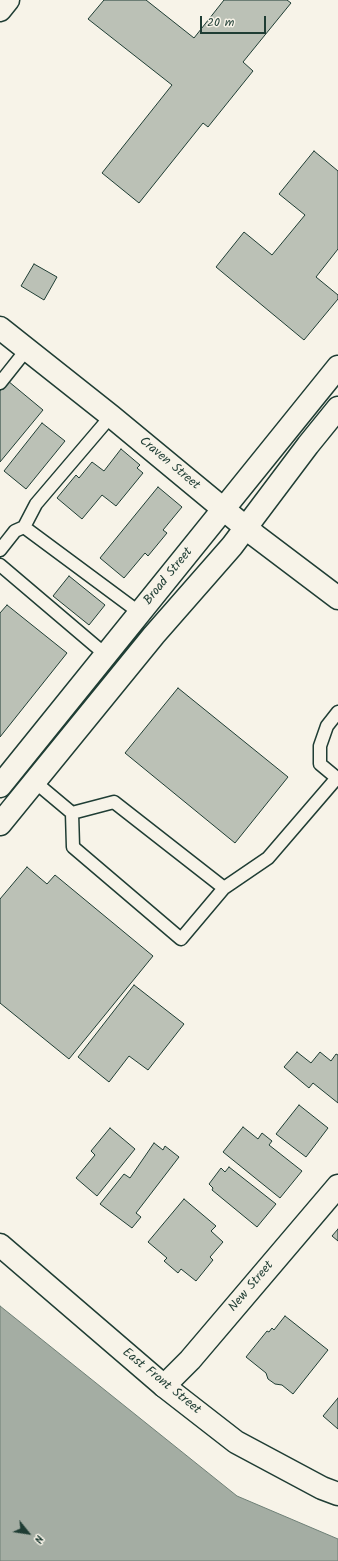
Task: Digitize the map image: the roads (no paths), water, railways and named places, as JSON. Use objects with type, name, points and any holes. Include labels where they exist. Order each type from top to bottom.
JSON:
[{"type":"street","points":[[0,10],[8,0]]},
{"type":"street","name":"Craven Street","points":[[0,328],[111,416],[246,528],[338,598]]},
{"type":"street","name":"Broad Street","points":[[1,781],[106,655],[338,367]]},
{"type":"street","name":"Broad Street","points":[[0,824],[154,635],[217,565],[338,408]]},
{"type":"street","name":"New Street","points":[[164,1386],[190,1360],[338,1186]]},
{"type":"street","name":"East Front Street","points":[[0,1245],[164,1386],[236,1442],[322,1488],[338,1494]]},
{"type":"lane","points":[[0,383],[27,350]]},
{"type":"lane","points":[[0,550],[15,532],[24,527],[36,504],[111,416]]},
{"type":"lane","points":[[24,527],[140,613]]},
{"type":"lane","points":[[0,566],[106,655]]},
{"type":"lane","points":[[35,782],[72,813],[73,846],[181,939],[224,888],[268,858],[337,779],[320,764],[320,746],[327,726],[338,712]]},
{"type":"lane","points":[[72,813],[114,802],[224,888]]}]
